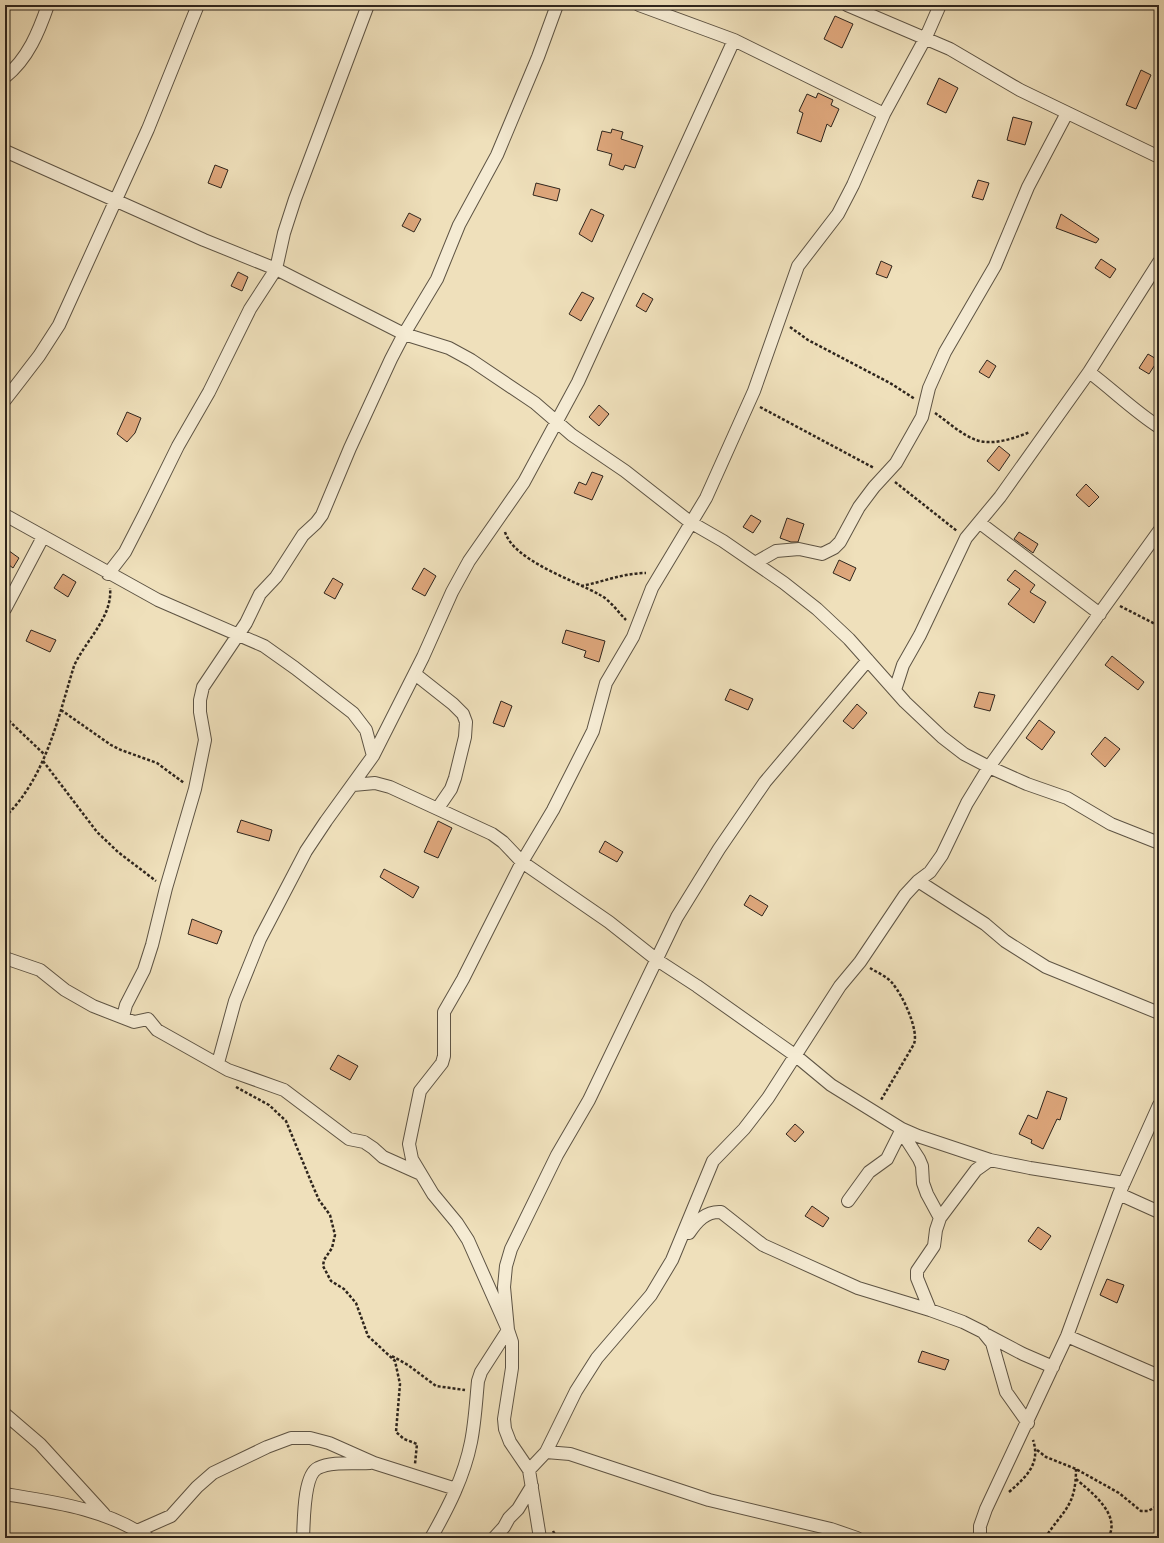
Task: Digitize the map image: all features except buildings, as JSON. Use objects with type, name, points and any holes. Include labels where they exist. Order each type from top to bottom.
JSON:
[{"type":"street","points":[[5,77],[14,70],[30,48],[48,5]]},
{"type":"street","points":[[5,400],[39,356],[59,325],[148,129],[198,5]]},
{"type":"street","points":[[108,574],[124,552],[144,515],[178,446],[212,386],[250,309],[276,269],[284,233],[295,199],[368,5]]},
{"type":"street","points":[[123,1017],[126,1005],[144,970],[195,789],[204,740],[200,712],[200,700],[203,687],[236,635],[251,615],[260,594],[276,577],[303,535],[316,524],[322,515],[350,448],[404,334],[437,279],[458,225],[498,155],[538,57],[557,5]]},
{"type":"street","points":[[639,5],[734,40],[884,114]]},
{"type":"street","points":[[847,5],[926,37],[950,49],[1020,90],[1159,157]]},
{"type":"street","points":[[540,1538],[529,1470],[510,1442],[505,1429],[504,1419],[512,1368],[512,1342],[508,1330],[468,1240],[457,1223],[433,1194],[412,1159],[409,1144],[410,1136],[422,1087],[442,1063],[444,1056],[444,1012],[463,979],[522,862],[552,810],[593,731],[606,682],[626,652],[652,588],[690,522],[706,498],[750,401],[798,266],[838,214],[853,185],[884,114],[926,37],[940,5]]},
{"type":"street","points":[[221,1065],[235,1001],[260,939],[306,851],[373,756],[415,674],[452,592],[469,561],[524,482],[578,382],[734,40]]},
{"type":"street","points":[[755,562],[776,551],[799,549],[822,554],[834,548],[840,542],[859,507],[874,486],[896,463],[915,432],[925,406],[929,388],[945,352],[995,266],[1025,193],[1067,113]]},
{"type":"street","points":[[5,151],[39,164],[94,192],[116,199],[204,240],[276,269],[404,334],[448,348],[471,360],[535,403],[572,435],[620,467],[690,522],[755,562],[817,609],[868,660],[918,716],[942,738],[964,754],[1027,784],[1067,798],[1111,824],[1159,843]]},
{"type":"street","points":[[895,690],[903,665],[920,636],[966,538],[980,523],[1089,372],[1159,262]]},
{"type":"street","points":[[1089,372],[1116,393],[1138,413],[1159,428]]},
{"type":"street","points":[[5,515],[108,574],[158,600],[264,646],[353,713],[366,730],[373,756]]},
{"type":"street","points":[[980,523],[1100,614]]},
{"type":"street","points":[[672,1260],[713,1161],[744,1129],[768,1098],[840,986],[860,962],[905,895],[918,881],[930,872],[942,855],[967,803],[989,767],[1159,531]]},
{"type":"street","points":[[5,609],[43,537]]},
{"type":"street","points":[[431,1538],[456,1488],[471,1443],[477,1391],[481,1372],[508,1330],[504,1287],[506,1266],[511,1249],[557,1155],[589,1100],[677,917],[719,849],[760,788],[868,660]]},
{"type":"street","points":[[415,674],[453,704],[463,714],[466,722],[465,737],[455,778],[451,789],[438,808]]},
{"type":"street","points":[[353,785],[375,784],[390,786],[492,834],[522,862],[608,922],[657,960],[697,986],[796,1056],[831,1085],[878,1112],[902,1130],[990,1160],[1122,1189],[1159,1212]]},
{"type":"street","points":[[918,881],[974,916],[1005,941],[1046,967],[1159,1014]]},
{"type":"street","points":[[5,958],[40,970],[72,995],[93,1006],[134,1022],[148,1019],[157,1030],[221,1065],[284,1090],[350,1138],[364,1142],[383,1157],[421,1174]]},
{"type":"street","points":[[980,1538],[980,1526],[986,1509],[1028,1423],[1067,1336],[1122,1189],[1159,1105]]},
{"type":"street","points":[[848,1201],[869,1172],[887,1159],[902,1130]]},
{"type":"street","points":[[902,1130],[922,1166],[923,1183],[927,1194],[940,1218]]},
{"type":"street","points":[[930,1310],[917,1274],[934,1246],[936,1230],[940,1218],[976,1170],[990,1160]]},
{"type":"street","points":[[529,1470],[546,1452],[576,1391],[597,1358],[651,1295],[695,1224],[705,1215],[715,1212],[721,1212],[763,1245],[858,1288],[930,1310],[962,1322],[1023,1354],[1053,1367]]},
{"type":"street","points":[[986,1335],[992,1343],[1006,1392],[1028,1423]]},
{"type":"street","points":[[1067,1336],[1159,1376]]},
{"type":"street","points":[[5,1414],[40,1444],[104,1515]]},
{"type":"street","points":[[137,1531],[171,1516],[197,1487],[213,1473],[267,1447],[291,1438],[310,1438],[329,1443],[374,1463],[456,1488]]},
{"type":"street","points":[[546,1452],[570,1454],[709,1500],[831,1529],[857,1538]]},
{"type":"street","points":[[303,1538],[307,1491],[312,1473],[317,1468],[327,1465],[374,1463]]},
{"type":"street","points":[[494,1538],[518,1509],[532,1486]]},
{"type":"street","points":[[5,1494],[104,1515],[148,1538]]},
{"type":"path","points":[[780,316],[794,331],[808,340],[890,383],[976,440],[983,442],[1013,438],[1052,423]]},
{"type":"path","points":[[750,401],[886,474],[966,538]]},
{"type":"path","points":[[500,516],[508,539],[513,546],[534,562],[605,598],[636,630]]},
{"type":"path","points":[[580,586],[599,583],[627,574],[661,573]]},
{"type":"path","points":[[5,817],[14,808],[43,761],[79,656],[105,614],[111,593],[108,574]]},
{"type":"path","points":[[1110,601],[1159,626]]},
{"type":"path","points":[[60,710],[111,745],[157,763],[180,781],[195,789]]},
{"type":"path","points":[[5,717],[45,755]]},
{"type":"path","points":[[43,761],[97,832],[118,852],[166,888]]},
{"type":"path","points":[[860,962],[893,983],[904,1002],[916,1034],[914,1044],[880,1100],[878,1112]]},
{"type":"path","points":[[221,1065],[230,1080],[238,1089],[269,1105],[286,1121],[312,1184],[333,1223],[335,1235],[332,1248],[323,1262],[324,1268],[331,1281],[344,1289],[356,1303],[368,1336],[395,1361],[400,1384],[396,1432],[404,1439],[418,1444],[414,1474]]},
{"type":"path","points":[[390,1355],[408,1365],[436,1386],[477,1391]]},
{"type":"path","points":[[1028,1423],[1037,1450],[1046,1457],[1076,1470],[1119,1493],[1141,1511],[1148,1511],[1159,1505]]},
{"type":"path","points":[[986,1509],[1022,1481],[1031,1470],[1037,1450]]},
{"type":"path","points":[[1045,1538],[1068,1508],[1073,1497],[1076,1470]]},
{"type":"path","points":[[1076,1478],[1098,1498],[1108,1512],[1112,1530],[1108,1538]]}]
